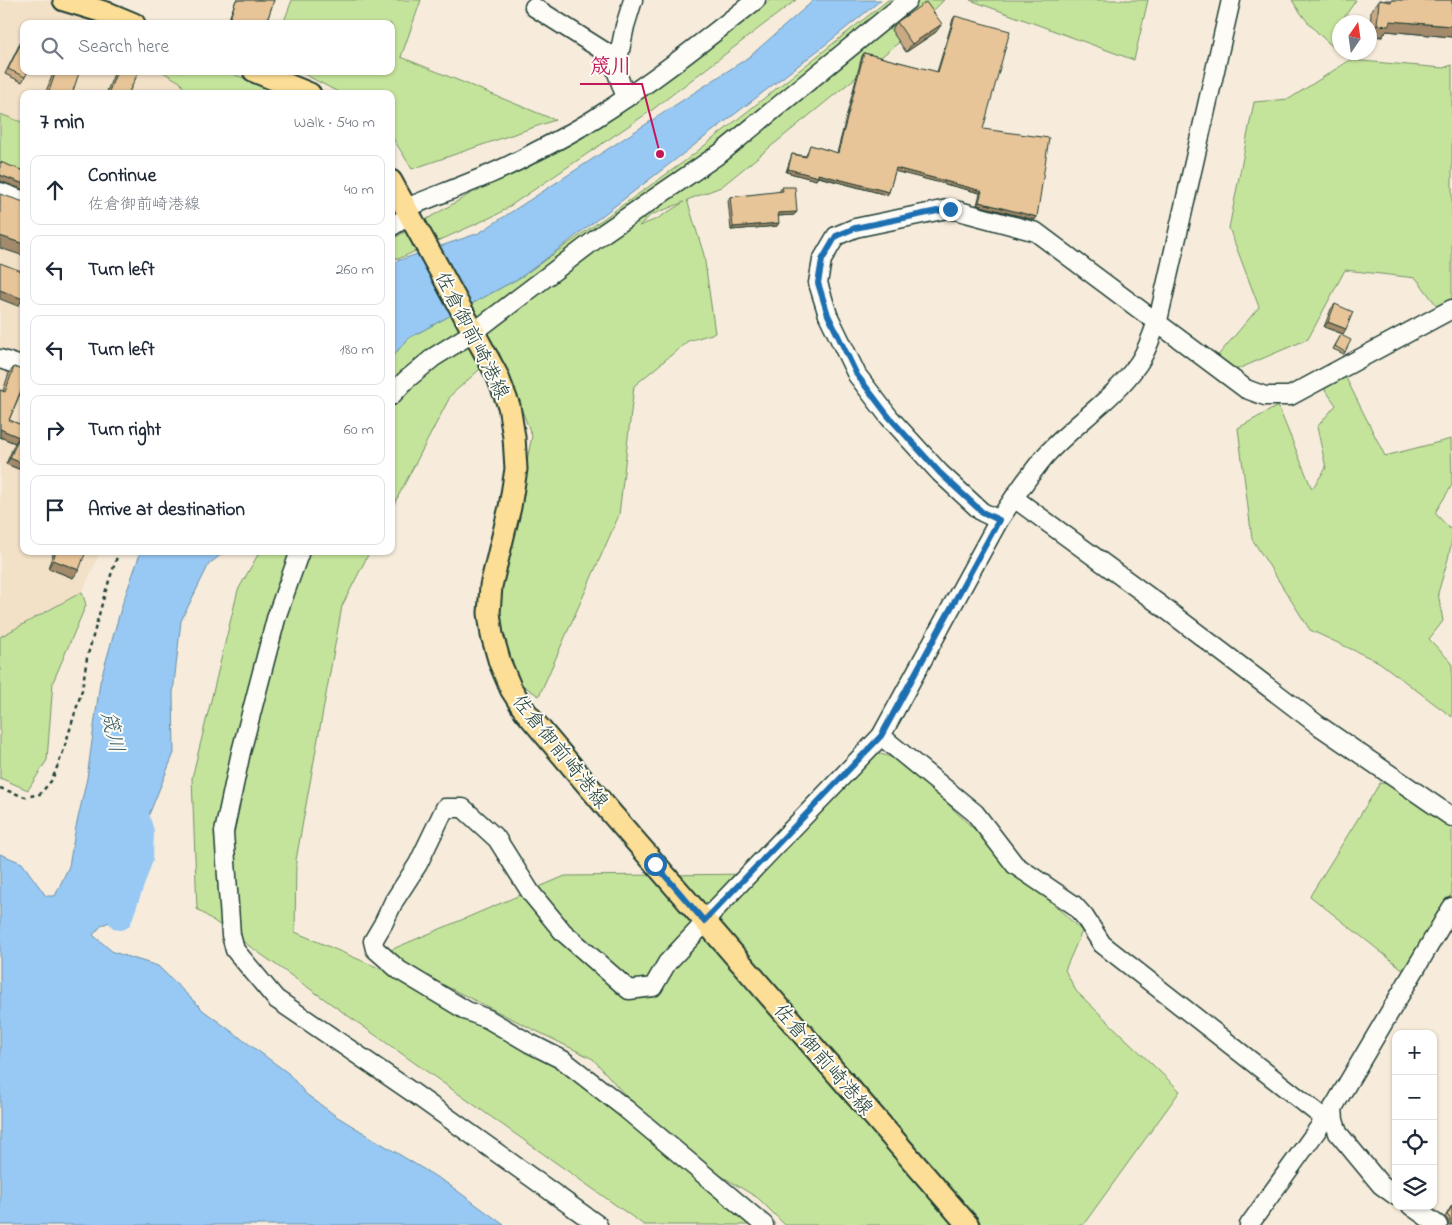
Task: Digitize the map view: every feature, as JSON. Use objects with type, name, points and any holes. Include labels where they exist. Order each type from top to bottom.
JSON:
[{"type":"main road","points":[[64,0],[124,20]]},
{"type":"main road","points":[[264,75],[300,90]]},
{"type":"main road","name":"佐倉御前崎港線","points":[[395,188],[497,375],[509,406],[514,437],[516,469],[510,507],[491,586],[489,613],[492,635],[500,663],[511,689],[525,711],[704,921],[968,1225]]},
{"type":"street","points":[[626,98],[616,70],[625,26],[633,0]]},
{"type":"street","points":[[395,223],[408,211],[533,154],[592,120],[626,98],[756,0]]},
{"type":"street","points":[[395,392],[434,357],[604,233],[722,152],[908,0]]},
{"type":"street","points":[[764,1225],[626,1109],[563,1060],[488,1019],[467,1010],[399,970],[375,950],[373,941],[394,901],[418,864],[445,808],[463,808],[473,815],[497,839],[531,893],[563,932],[629,990],[652,987],[667,963],[704,921],[881,736],[999,520],[1021,487],[1047,454],[1119,387],[1138,364],[1150,343],[1231,0]]},
{"type":"street","points":[[534,7],[618,60]]},
{"type":"street","points":[[0,192],[20,200]]},
{"type":"street","points":[[999,520],[982,512],[940,473],[889,417],[857,375],[828,315],[818,283],[822,260],[836,236],[855,228],[947,209],[1036,232],[1246,389],[1265,396],[1290,396],[1452,310]]},
{"type":"street","points":[[0,359],[20,366]]},
{"type":"street","points":[[1014,498],[1159,604],[1318,725],[1452,817]]},
{"type":"street","points":[[299,555],[274,624],[241,752],[224,832],[231,935],[236,950],[276,1000],[412,1092],[598,1225]]},
{"type":"street","points":[[881,736],[975,813],[1015,865],[1074,905],[1084,916],[1102,944],[1329,1113],[1334,1120],[1338,1133],[1381,1186],[1392,1193]]},
{"type":"street","points":[[1249,1225],[1329,1113],[1452,907]]},
{"type":"street","points":[[1417,1210],[1438,1225]]},
{"type":"path","points":[[0,788],[25,797],[40,794],[52,780],[63,752],[82,690],[87,658],[118,555]]},
{"type":"shaded area","points":[[0,0],[82,0],[104,20],[20,20],[20,75],[168,75],[180,82],[185,90],[20,90],[20,555],[99,555],[82,592],[0,637]]},
{"type":"green space","points":[[292,0],[421,0],[401,57],[555,120],[412,169],[395,141],[395,90],[334,90],[306,75],[395,75],[395,20],[284,20]]},
{"type":"green space","points":[[770,0],[796,0],[652,110],[498,214],[398,259],[395,257],[395,238],[494,180],[584,133],[716,43]]},
{"type":"green space","points":[[888,0],[944,0],[913,31],[721,187],[687,200],[704,255],[715,333],[688,341],[634,386],[619,515],[539,696],[505,674],[497,605],[532,436],[499,352],[451,395],[395,502],[395,354],[409,338],[521,277],[685,161]],"holes":[[[684,202],[657,219],[639,226],[651,215]]]},
{"type":"green space","points":[[970,0],[1148,0],[1134,60]]},
{"type":"green space","points":[[1292,0],[1356,0],[1346,15],[1332,15],[1332,46],[1302,15]]},
{"type":"green space","points":[[1350,60],[1443,68],[1452,65],[1452,304],[1440,310],[1416,278],[1345,270],[1308,339],[1231,372],[1215,359],[1259,307],[1229,228],[1254,102],[1289,99]]},
{"type":"green space","points":[[168,75],[236,75],[276,90],[185,90],[180,82]]},
{"type":"green space","points":[[0,114],[20,122],[20,170],[0,163]]},
{"type":"green space","points":[[1343,372],[1385,456],[1451,439],[1452,485],[1435,513],[1452,531],[1452,540],[1438,593],[1443,621],[1429,639],[1452,663],[1452,717],[1379,662],[1310,630],[1252,539],[1238,428],[1278,406],[1312,489],[1326,468],[1317,427],[1336,405],[1323,387]]},
{"type":"green space","points":[[258,555],[368,555],[342,606],[296,860],[295,932],[416,984],[572,1065],[666,1141],[593,1059],[381,954],[565,876],[757,874],[877,753],[901,760],[1082,931],[1065,970],[1076,991],[1180,1091],[1083,1225],[785,1225],[758,1198],[673,1147],[764,1225],[644,1225],[197,909],[192,778],[238,590]]},
{"type":"green space","points":[[82,592],[86,605],[53,682],[47,760],[28,790],[0,778],[0,637]]},
{"type":"green space","points":[[1380,783],[1394,784],[1452,823],[1452,893],[1405,971],[1310,896]]},
{"type":"water","points":[[814,0],[881,0],[543,261],[521,277],[409,338],[395,354],[395,262],[479,233],[749,57]]},
{"type":"water","points":[[140,555],[221,555],[209,564],[181,621],[173,693],[174,753],[142,832],[141,858],[120,918],[102,925],[93,935],[113,952],[158,966],[204,1011],[288,1073],[306,1094],[336,1116],[448,1184],[504,1225],[0,1225],[0,854],[22,863],[46,896],[55,896],[69,866],[87,778],[100,682],[122,605]]},
{"type":"building","points":[[236,0],[274,0],[267,20],[229,20]]},
{"type":"building","points":[[1379,0],[1391,2],[1392,0],[1452,0],[1452,26],[1390,21],[1389,26],[1377,25]]},
{"type":"building","points":[[926,2],[942,24],[912,44],[897,22]]},
{"type":"building","points":[[955,16],[1010,31],[983,129],[1049,138],[1037,217],[979,202],[982,191],[896,168],[889,192],[818,174],[818,177],[788,169],[792,154],[806,157],[810,145],[838,153],[864,53],[938,72]]},
{"type":"building","points":[[20,45],[20,75],[8,69]]},
{"type":"building","points":[[55,75],[78,75],[73,90],[49,90]]},
{"type":"building","points":[[115,75],[137,75],[130,90],[110,90]]},
{"type":"building","points":[[0,162],[20,170],[20,182],[0,175]]},
{"type":"building","points":[[782,187],[795,187],[797,212],[778,213],[779,223],[733,227],[730,197],[783,191]]},
{"type":"building","points":[[0,194],[20,201],[20,243],[0,236]]},
{"type":"building","points":[[0,263],[20,270],[20,298],[0,290]]},
{"type":"building","points":[[1335,304],[1353,312],[1346,329],[1328,322]]},
{"type":"building","points":[[1341,335],[1351,340],[1345,352],[1335,346]]},
{"type":"building","points":[[14,367],[20,369],[20,393],[9,420],[20,424],[20,462],[10,458],[19,437],[0,429],[0,390],[5,392]]},
{"type":"building","points":[[55,555],[85,555],[79,570],[53,560]]},
{"type":"building","points":[[1452,1206],[1452,1225],[1447,1215]]},
{"type":"waterway","name":"筬川","points":[[120,918],[141,858],[142,832],[132,801]]},
{"type":"place","name":"筬川","points":[[660,154]]},
{"type":"route","points":[[655,864],[704,921],[881,736],[999,520],[982,512],[940,473],[889,417],[857,375],[828,315],[818,283],[822,260],[836,236],[855,228],[950,209]]}]
